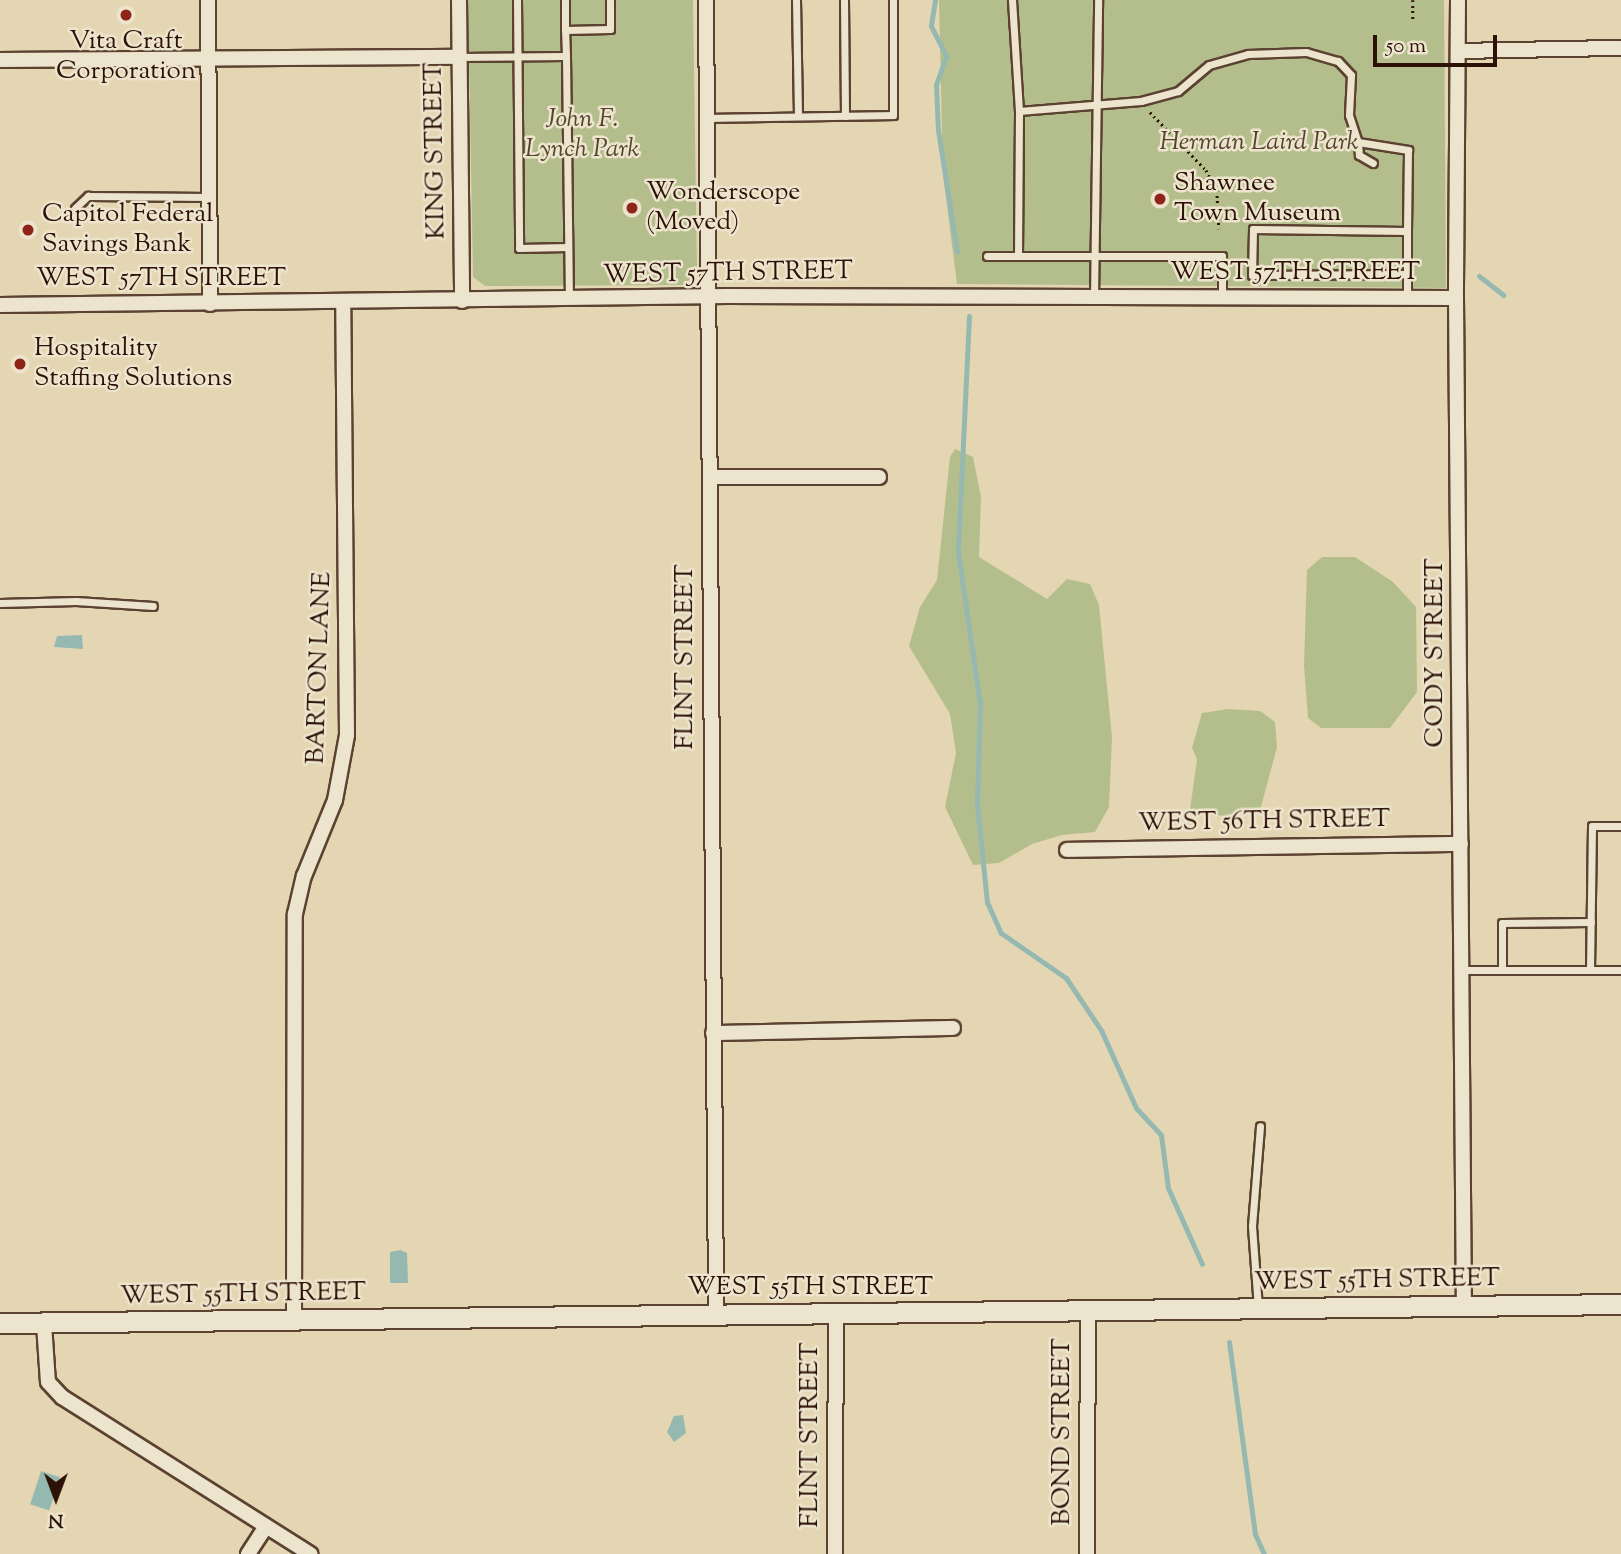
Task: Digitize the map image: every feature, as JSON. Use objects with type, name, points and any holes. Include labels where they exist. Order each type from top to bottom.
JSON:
[{"type":"street","points":[[208,0],[210,304]]},
{"type":"street","name":"KING STREET","points":[[459,0],[462,301]]},
{"type":"street","name":"FLINT STREET","points":[[706,0],[716,1315]]},
{"type":"street","name":"CODY STREET","points":[[1458,0],[1456,298],[1464,1306]]},
{"type":"street","points":[[1458,51],[1621,48]]},
{"type":"street","points":[[0,60],[459,57]]},
{"type":"street","name":"WEST 57TH STREET","points":[[0,305],[709,300],[727,296],[1456,298]]},
{"type":"street","name":"BARTON LANE","points":[[294,1321],[295,914],[304,876],[335,800],[347,735],[343,302]]},
{"type":"street","points":[[710,477],[879,477]]},
{"type":"street","name":"WEST 56TH STREET","points":[[1067,850],[1461,844]]},
{"type":"street","points":[[713,1033],[953,1028]]},
{"type":"street","name":"WEST 55TH STREET","points":[[0,1323],[1621,1304]]},
{"type":"street","name":"BOND STREET","points":[[1087,1554],[1088,1311]]},
{"type":"street","name":"FLINT STREET","points":[[835,1554],[836,1315]]},
{"type":"street","points":[[44,1324],[48,1382],[62,1397],[310,1554]]},
{"type":"street","points":[[248,1554],[266,1526]]},
{"type":"lane","points":[[517,0],[519,248],[568,247]]},
{"type":"lane","points":[[565,0],[569,300]]},
{"type":"lane","points":[[565,30],[610,29],[610,0]]},
{"type":"lane","points":[[796,0],[798,117]]},
{"type":"lane","points":[[844,0],[845,116]]},
{"type":"lane","points":[[708,118],[894,115],[893,0]]},
{"type":"lane","points":[[1012,0],[1019,111],[1018,256]]},
{"type":"lane","points":[[1094,297],[1092,228],[1098,211],[1098,0]]},
{"type":"lane","points":[[1019,111],[1097,107],[1141,100],[1178,91],[1209,65],[1235,58],[1307,52],[1338,61],[1351,75],[1349,115],[1358,142],[1359,155],[1373,163]]},
{"type":"lane","points":[[459,57],[566,56]]},
{"type":"lane","points":[[1358,142],[1408,150],[1407,298]]},
{"type":"lane","points":[[75,208],[88,197],[210,197]]},
{"type":"lane","points":[[1407,231],[1253,229],[1252,275],[1407,274]]},
{"type":"lane","points":[[987,256],[1222,256],[1222,297]]},
{"type":"lane","points":[[0,603],[76,601],[153,606]]},
{"type":"lane","points":[[1590,970],[1592,826],[1621,826]]},
{"type":"lane","points":[[1502,970],[1502,923],[1591,922]]},
{"type":"lane","points":[[1462,970],[1621,970]]},
{"type":"lane","points":[[1258,1309],[1252,1226],[1260,1126]]},
{"type":"path","points":[[1413,0],[1413,21]]},
{"type":"path","points":[[1141,100],[1189,158],[1206,170],[1217,190],[1219,229]]},
{"type":"green space","name":"John F. Lynch Park","points":[[468,0],[693,0],[697,270],[685,285],[485,286],[473,277]]},
{"type":"green space","name":"Herman Laird Park","points":[[939,0],[1444,0],[1446,288],[957,284],[943,174]]},
{"type":"green space","points":[[955,449],[973,457],[981,497],[979,557],[1047,599],[1067,579],[1090,584],[1099,605],[1112,737],[1109,807],[1095,832],[1062,835],[1032,844],[999,863],[973,865],[945,807],[956,753],[950,714],[909,646],[920,607],[937,580],[950,457]]},
{"type":"green space","points":[[1322,557],[1355,557],[1393,582],[1416,607],[1417,692],[1390,728],[1321,728],[1308,718],[1304,665],[1307,570]]},
{"type":"green space","points":[[1228,709],[1260,711],[1275,722],[1277,747],[1261,807],[1229,817],[1190,810],[1197,759],[1192,748],[1202,713]]},
{"type":"water","points":[[82,635],[83,649],[54,647],[57,636]]},
{"type":"water","points":[[400,1250],[407,1253],[408,1283],[390,1283],[390,1252]]},
{"type":"water","points":[[683,1415],[686,1433],[674,1442],[667,1432],[674,1416]]},
{"type":"water","points":[[41,1471],[60,1477],[49,1510],[30,1504]]},
{"type":"waterway","points":[[935,0],[931,26],[946,56],[936,85],[938,130],[957,252]]},
{"type":"waterway","points":[[1479,276],[1503,295]]},
{"type":"waterway","points":[[969,316],[958,552],[980,704],[977,804],[987,902],[1001,933],[1066,978],[1101,1030],[1136,1108],[1161,1135],[1168,1188],[1202,1264]]},
{"type":"waterway","points":[[1229,1342],[1255,1534],[1264,1554]]},
{"type":"place","name":"Vita Craft Corporation","points":[[126,15]]},
{"type":"place","name":"Shawnee Town Museum","points":[[1160,199]]},
{"type":"place","name":"Wonderscope (Moved)","points":[[632,208]]},
{"type":"place","name":"Capitol Federal Savings Bank","points":[[28,230]]},
{"type":"place","name":"Hospitality Staffing Solutions","points":[[20,364]]}]
